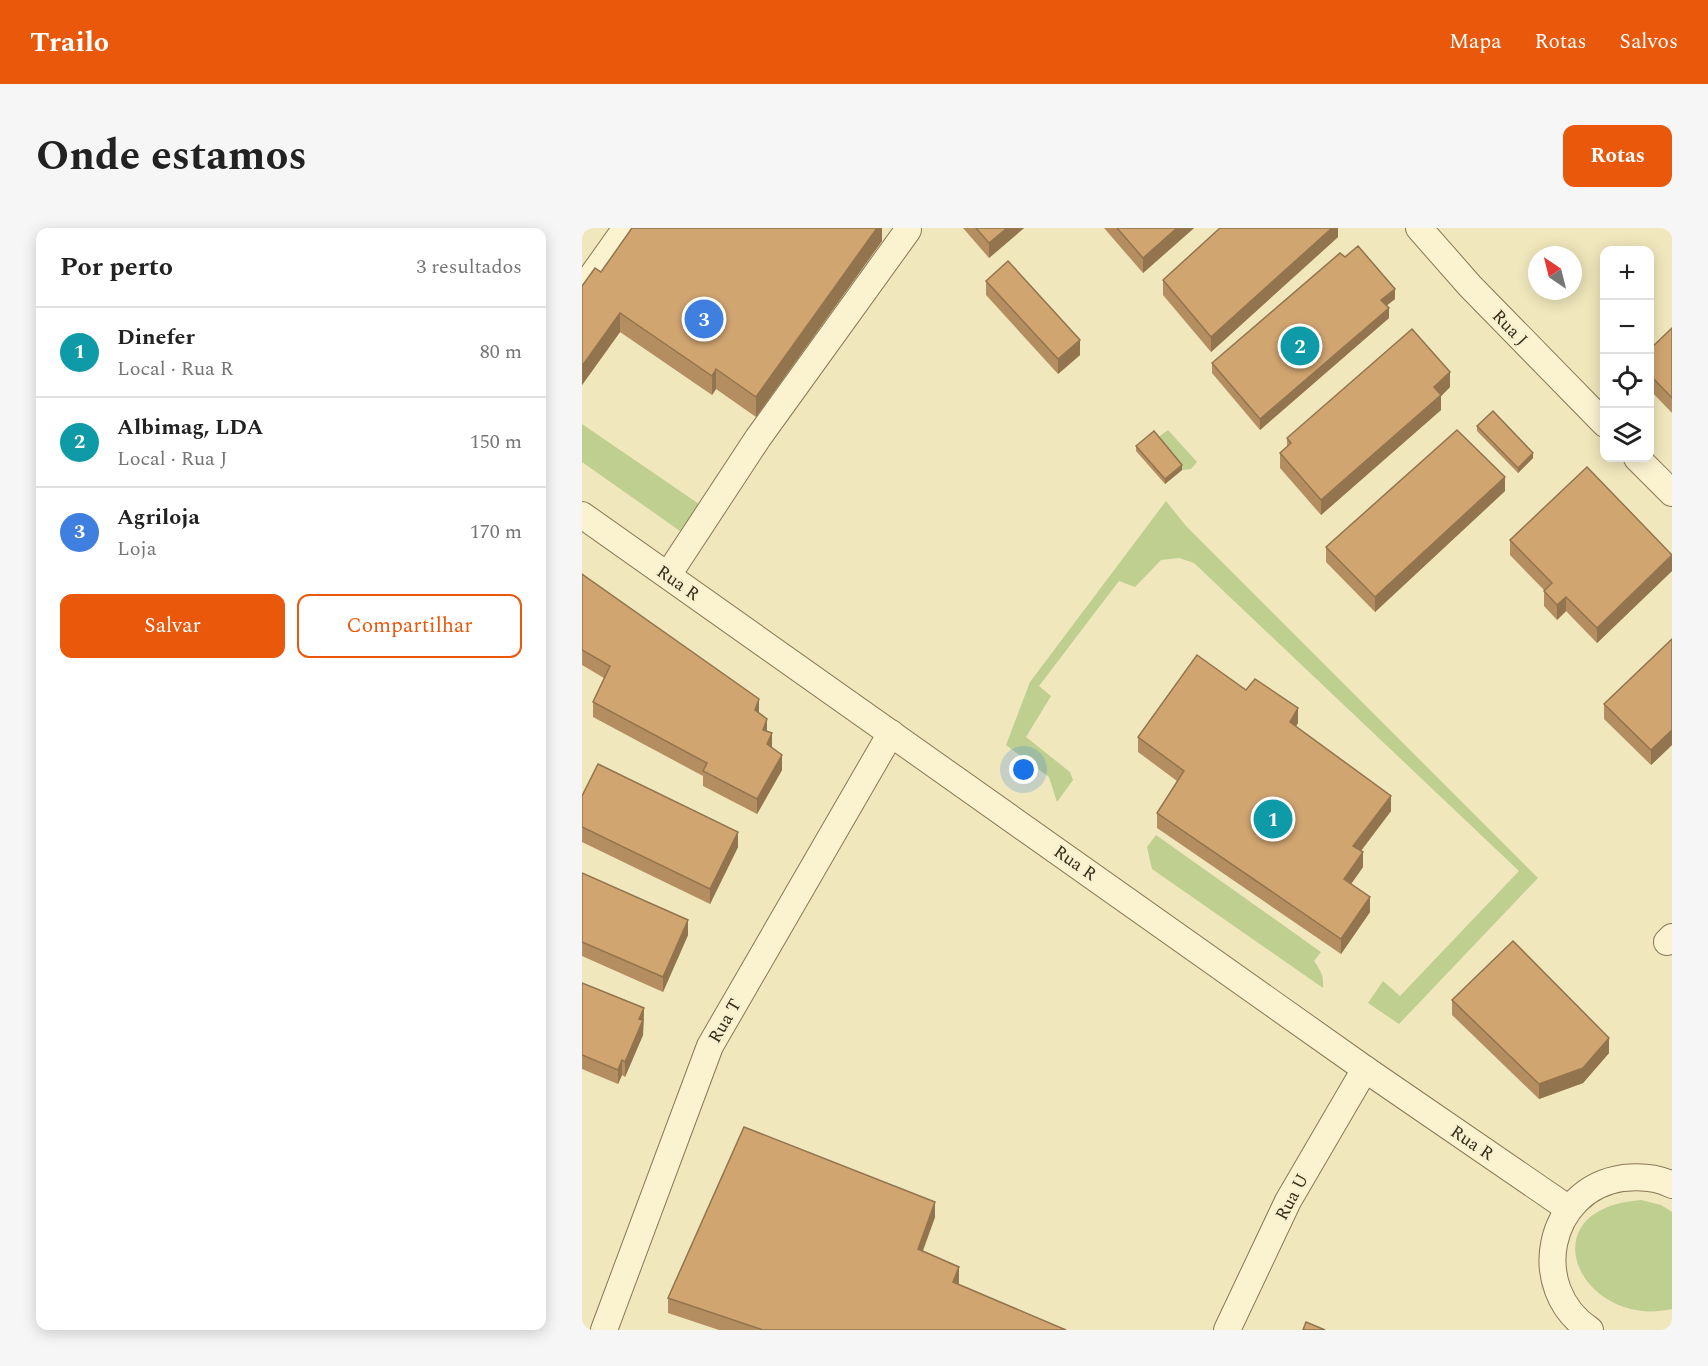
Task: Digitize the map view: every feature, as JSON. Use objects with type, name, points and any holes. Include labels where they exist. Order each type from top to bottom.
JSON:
[{"type":"street","points":[[582,290],[626,228]]},
{"type":"street","points":[[668,575],[758,438],[908,230],[906,228]]},
{"type":"street","name":"Rua J","points":[[1419,228],[1470,286],[1600,419]]},
{"type":"street","points":[[1641,462],[1672,493]]},
{"type":"street","name":"Rua R","points":[[582,515],[1365,1069],[1569,1209]]},
{"type":"street","name":"Rua T","points":[[603,1330],[710,1046],[891,733]]},
{"type":"street","name":"Rua U","points":[[1227,1330],[1288,1201],[1365,1069]]},
{"type":"street","points":[[1590,1330],[1579,1322],[1563,1303],[1554,1280],[1551,1255],[1557,1230],[1569,1209],[1588,1191],[1612,1180],[1638,1176],[1664,1180],[1672,1185]]},
{"type":"green space","points":[[582,424],[699,504],[680,531],[582,462]]},
{"type":"green space","points":[[1168,430],[1197,462],[1191,469],[1182,470],[1156,439]]},
{"type":"green space","points":[[1166,501],[1186,526],[1538,878],[1399,1024],[1368,1003],[1383,981],[1400,996],[1519,871],[1194,563],[1179,558],[1161,560],[1135,587],[1119,581],[1039,686],[1051,696],[1026,737],[1070,772],[1073,780],[1057,802],[1049,777],[1006,745],[1030,682]]},
{"type":"green space","points":[[1156,835],[1321,952],[1314,961],[1322,974],[1323,988],[1152,869],[1147,847]]},
{"type":"green space","points":[[1641,1200],[1661,1205],[1672,1212],[1672,1309],[1640,1311],[1612,1302],[1591,1286],[1578,1266],[1575,1244],[1584,1224],[1605,1208]]},
{"type":"building","points":[[632,228],[877,228],[756,397],[716,369],[712,376],[620,313],[582,366],[582,286],[595,268],[601,272]]},
{"type":"building","points":[[976,228],[1007,228],[989,243]]},
{"type":"building","points":[[1117,228],[1177,228],[1143,258]]},
{"type":"building","points":[[1220,228],[1332,228],[1211,337],[1163,280]]},
{"type":"building","points":[[1358,246],[1395,289],[1381,300],[1389,308],[1260,419],[1212,363],[1340,253],[1345,257]]},
{"type":"building","points":[[1008,261],[1080,340],[1058,359],[986,281]]},
{"type":"building","points":[[1672,328],[1672,398],[1654,379],[1654,345]]},
{"type":"building","points":[[1412,329],[1450,372],[1434,387],[1441,395],[1321,500],[1280,453],[1291,443],[1287,438]]},
{"type":"building","points":[[1493,411],[1533,453],[1518,468],[1477,426]]},
{"type":"building","points":[[1457,430],[1505,477],[1375,597],[1326,547]]},
{"type":"building","points":[[1154,431],[1182,465],[1165,479],[1136,446]]},
{"type":"building","points":[[1587,467],[1672,555],[1597,628],[1566,597],[1557,605],[1544,591],[1552,583],[1510,540]]},
{"type":"building","points":[[582,574],[759,699],[755,710],[767,719],[763,730],[772,733],[767,744],[782,755],[757,799],[703,771],[707,763],[593,702],[610,666],[582,650]]},
{"type":"building","points":[[1672,639],[1672,730],[1651,750],[1604,704]]},
{"type":"building","points":[[1197,655],[1246,690],[1255,679],[1298,708],[1290,722],[1391,796],[1353,846],[1363,852],[1344,879],[1370,897],[1341,939],[1157,813],[1184,771],[1138,737]]},
{"type":"building","points":[[598,764],[738,832],[710,889],[582,827],[582,796]]},
{"type":"building","points":[[582,873],[688,920],[663,977],[582,942]]},
{"type":"building","points":[[1513,941],[1609,1038],[1583,1068],[1539,1084],[1452,1000]]},
{"type":"building","points":[[582,983],[644,1008],[639,1019],[643,1020],[625,1062],[622,1060],[618,1070],[582,1055]]},
{"type":"building","points":[[744,1127],[935,1202],[918,1249],[959,1267],[953,1282],[1066,1330],[763,1330],[668,1298]]},
{"type":"building","points":[[1306,1322],[1325,1330],[1303,1330]]},
{"type":"place","name":"Agriloja","points":[[704,319]]},
{"type":"place","name":"Albimag, LDA","points":[[1300,346]]},
{"type":"place","name":"Dinefer","points":[[1273,819]]}]
